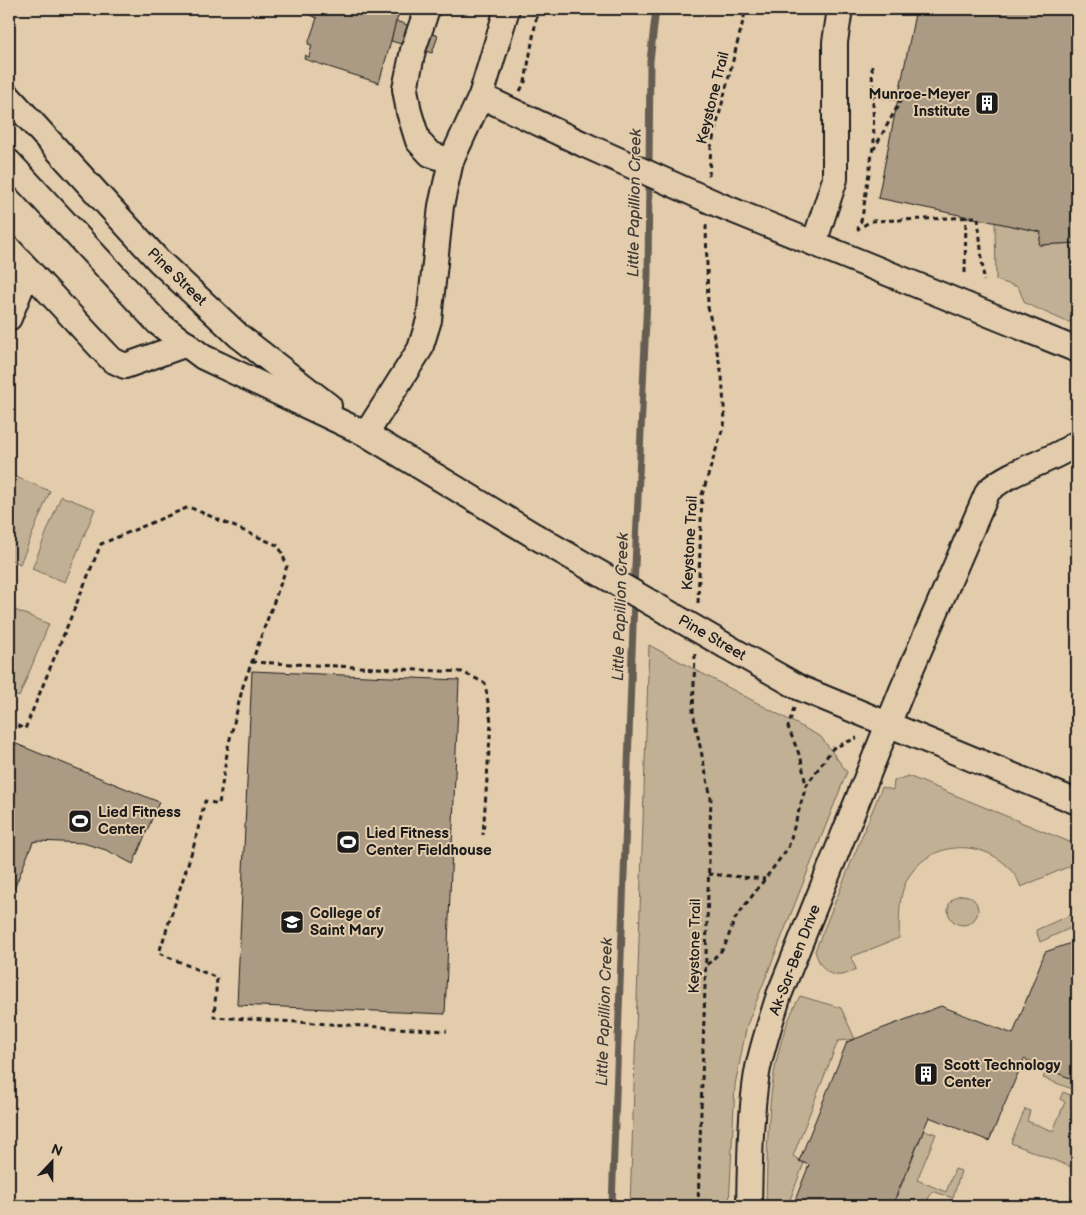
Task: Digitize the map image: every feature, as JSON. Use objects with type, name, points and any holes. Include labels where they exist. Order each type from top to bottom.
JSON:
[{"type":"street","points":[[427,9],[413,50],[405,89],[409,112],[418,141],[430,154],[451,161]]},
{"type":"street","points":[[366,434],[420,349],[429,320],[440,206],[451,161],[481,96],[507,9]]},
{"type":"street","points":[[814,243],[835,179],[835,42],[840,9]]},
{"type":"street","points":[[481,96],[711,204],[814,243],[1077,350]]},
{"type":"street","name":"Pine Street","points":[[9,97],[131,232],[188,288],[239,336],[366,434]]},
{"type":"street","name":"Pine Street","points":[[9,162],[158,323],[203,357],[366,434],[535,536],[800,688],[888,726],[1077,802]]},
{"type":"street","points":[[9,249],[112,360],[125,366],[187,344]]},
{"type":"street","points":[[9,318],[28,270]]},
{"type":"street","name":"Ak-Sar-Ben Drive","points":[[749,1206],[752,1105],[767,1034],[779,995],[888,726],[988,491],[1000,480],[1066,451],[1077,443]]},
{"type":"path","points":[[509,109],[525,82],[538,9]]},
{"type":"path","name":"Keystone Trail","points":[[697,613],[702,495],[725,421],[722,376],[708,307],[711,147],[746,9]]},
{"type":"path","points":[[872,66],[872,152],[862,218],[858,229],[871,221],[978,217],[984,281]]},
{"type":"path","points":[[872,152],[901,100],[873,95]]},
{"type":"path","points":[[965,273],[966,217]]},
{"type":"path","points":[[9,722],[25,728],[101,544],[189,507],[279,546],[287,566],[243,686],[228,747],[220,804],[205,801],[194,844],[159,953],[217,978],[214,1017],[447,1031]]},
{"type":"path","name":"Keystone Trail","points":[[695,651],[693,713],[711,798],[698,1206]]},
{"type":"path","points":[[251,662],[462,672],[485,683],[491,722],[483,835]]},
{"type":"path","points":[[800,688],[788,727],[801,760],[806,786]]},
{"type":"path","points":[[706,965],[724,948],[735,919],[788,848],[806,786],[833,748],[888,726]]},
{"type":"path","points":[[708,874],[765,879]]},
{"type":"path","points":[[9,1032],[13,1033],[9,1042]]},
{"type":"shaded area","points":[[995,222],[1041,232],[1039,245],[1077,243],[1077,321],[1067,322],[1025,303],[1018,287],[996,280]]},
{"type":"shaded area","points":[[16,477],[50,491],[20,564],[9,559],[9,495]]},
{"type":"shaded area","points":[[61,496],[95,509],[65,582],[32,569]]},
{"type":"shaded area","points":[[15,610],[49,624],[19,697],[9,692],[9,627]]},
{"type":"shaded area","points":[[649,645],[821,737],[847,772],[747,1025],[735,1085],[729,1206],[630,1206]]},
{"type":"shaded area","points":[[908,776],[1077,845],[1077,863],[1021,887],[1013,872],[1001,861],[987,853],[971,848],[955,848],[939,852],[924,860],[907,879],[900,904],[899,938],[851,957],[856,969],[842,975],[830,974],[821,965],[815,951],[882,787],[893,790],[894,781]]},
{"type":"shaded area","points":[[963,895],[974,899],[978,910],[974,921],[963,925],[952,921],[948,910],[952,899]]},
{"type":"shaded area","points":[[1077,912],[1077,925],[1040,942],[1036,930]]},
{"type":"shaded area","points":[[800,996],[841,1008],[855,1039],[838,1041],[793,1156],[804,1163],[790,1200],[790,1206],[766,1206],[768,1126],[774,1072],[780,1045]]},
{"type":"shaded area","points":[[1048,1068],[1077,1079],[1077,1091],[1043,1078]]},
{"type":"shaded area","points":[[1063,1092],[1077,1098],[1077,1153],[1071,1167],[1011,1143],[1025,1109],[1030,1111],[1027,1121],[1053,1131],[1065,1102],[1060,1099]]},
{"type":"shaded area","points":[[924,1130],[936,1134],[917,1180],[946,1192],[955,1169],[961,1171],[953,1198],[932,1191],[925,1206],[893,1206]]},
{"type":"building","points":[[309,9],[400,9],[379,83],[304,59],[305,55],[309,57],[312,45],[308,44],[317,18],[308,14]]},
{"type":"building","name":"Munroe-Meyer Institute","points":[[916,9],[1077,9],[1077,243],[1039,245],[1041,232],[878,198]]},
{"type":"building","points":[[396,21],[438,36],[432,53],[391,41]]},
{"type":"building","name":"Lied Fitness Center Fieldhouse","points":[[252,671],[459,680],[445,1014],[237,1005]]},
{"type":"building","name":"Lied Fitness Center","points":[[9,741],[159,802],[133,864],[106,850],[83,843],[38,841],[33,842],[14,889],[9,887]]},
{"type":"building","name":"Scott Technology Center","points":[[1077,941],[1077,1081],[1024,1059],[989,1141],[929,1117],[892,1206],[810,1206],[795,1200],[809,1165],[799,1161],[847,1042],[941,1006],[1013,1034],[1045,952]]},
{"type":"waterway","name":"Little Papillion Creek","points":[[649,168],[650,61],[656,9]]},
{"type":"waterway","name":"Little Papillion Creek","points":[[634,588],[648,275],[649,179]]},
{"type":"waterway","name":"Little Papillion Creek","points":[[612,1206],[634,599]]},
{"type":"place","name":"Munroe-Meyer Institute","points":[[987,103]]},
{"type":"place","name":"Lied Fitness Center","points":[[80,821]]},
{"type":"place","name":"Lied Fitness Center Fieldhouse","points":[[348,842]]},
{"type":"place","name":"College of Saint Mary","points":[[292,922]]},
{"type":"place","name":"Scott Technology Center","points":[[926,1074]]}]
